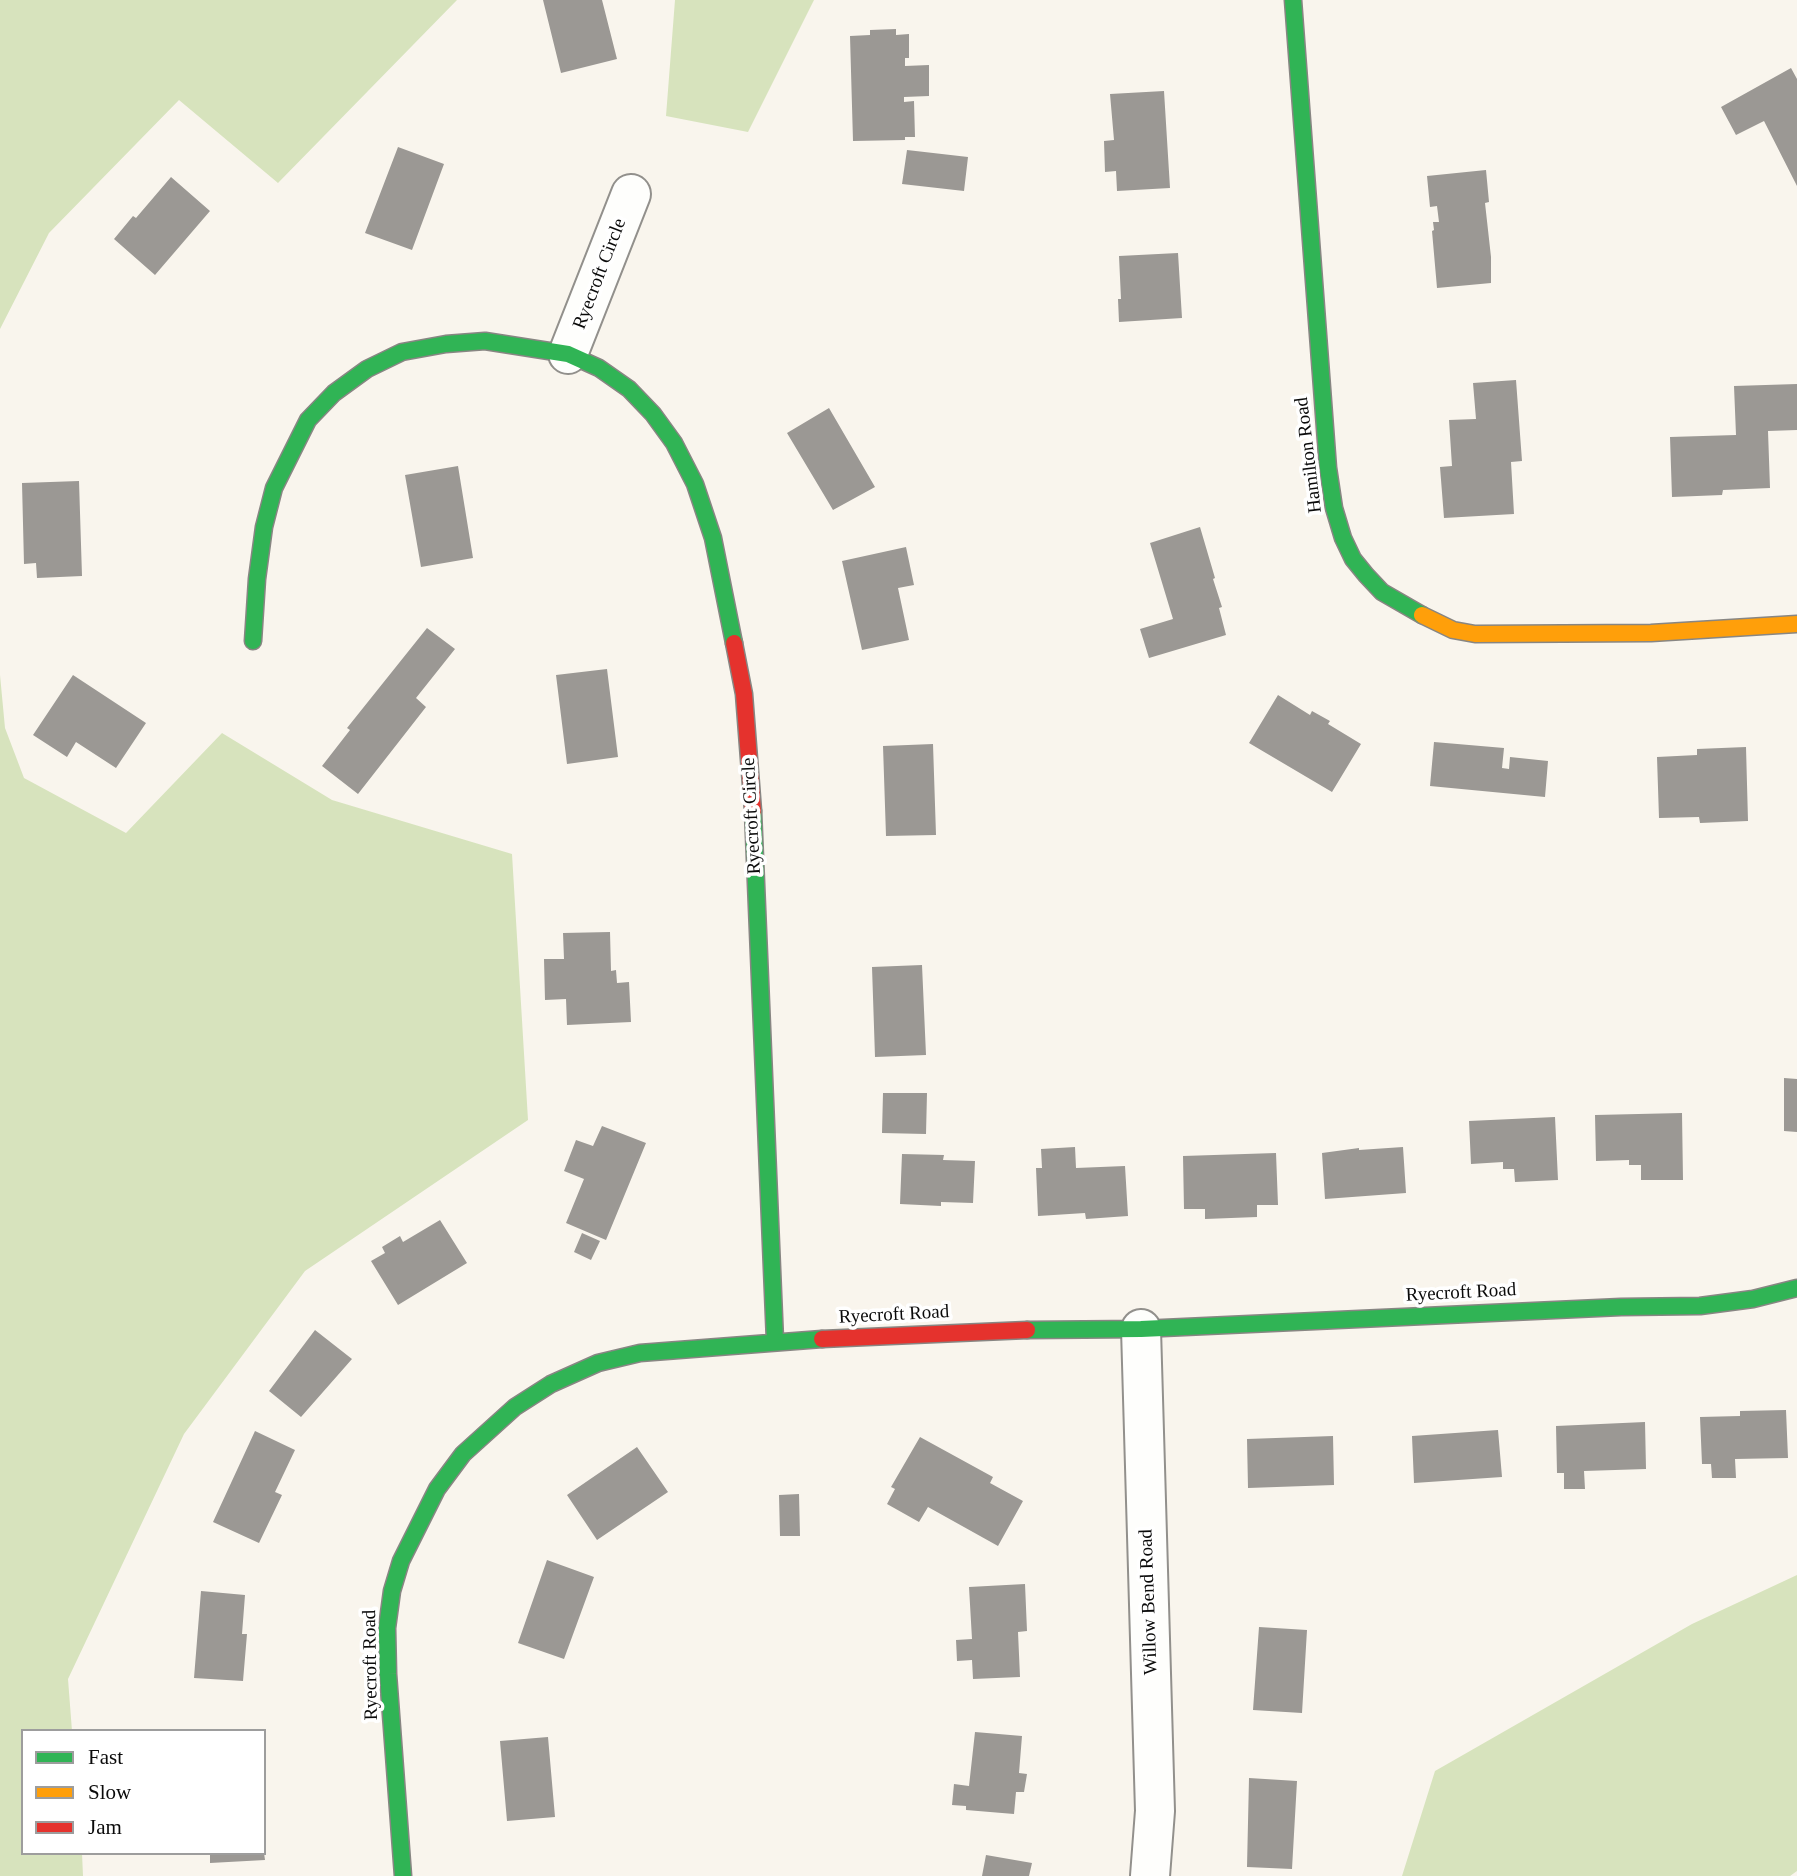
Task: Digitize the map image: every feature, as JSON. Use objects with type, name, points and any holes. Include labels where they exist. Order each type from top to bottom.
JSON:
[{"type":"street","name":"Hamilton Road","points":[[1293,0],[1328,468],[1334,508],[1353,559],[1382,592],[1403,605],[1453,630],[1475,634],[1651,633],[1797,624]]},
{"type":"street","name":"Ryecroft Circle","points":[[568,354],[631,194]]},
{"type":"street","name":"Ryecroft Circle","points":[[253,641],[264,527],[274,488],[308,420],[334,393],[367,369],[402,352],[446,344],[485,341],[568,354],[599,368],[629,389],[653,414],[674,443],[695,484],[706,516],[727,604],[744,694],[751,778],[775,1341]]},
{"type":"street","name":"Ryecroft Road","points":[[403,1876],[387,1628],[392,1591],[401,1561],[437,1489],[463,1454],[515,1407],[551,1384],[598,1363],[640,1353],[775,1341],[1621,1307],[1700,1307],[1753,1299],[1797,1288]]},
{"type":"street","name":"Willow Bend Road","points":[[1141,1328],[1155,1811],[1150,1876]]},
{"type":"green space","points":[[0,0],[457,0],[278,183],[179,100],[49,233],[0,329]]},
{"type":"green space","points":[[675,0],[814,0],[748,132],[666,116]]},
{"type":"green space","points":[[0,675],[5,728],[24,778],[126,833],[222,733],[332,800],[512,854],[528,1120],[305,1271],[184,1434],[68,1679],[72,1729],[21,1729],[21,1855],[82,1855],[83,1876],[0,1876]]},
{"type":"green space","points":[[1797,1575],[1797,1871],[1790,1876],[1402,1876],[1435,1771],[1692,1624]]},
{"type":"building","points":[[543,0],[602,0],[617,59],[561,73]]},
{"type":"building","points":[[896,29],[896,35],[909,34],[909,58],[905,58],[905,66],[929,65],[929,96],[904,97],[904,102],[914,101],[915,137],[905,137],[905,140],[853,141],[850,36],[870,35],[870,30]]},
{"type":"building","points":[[1791,68],[1797,79],[1797,186],[1764,121],[1736,135],[1721,107]]},
{"type":"building","points":[[1164,91],[1170,188],[1117,191],[1116,171],[1105,172],[1104,141],[1114,140],[1110,94]]},
{"type":"building","points":[[398,147],[444,164],[412,250],[365,233]]},
{"type":"building","points":[[907,150],[968,157],[964,191],[902,184]]},
{"type":"building","points":[[1486,170],[1489,202],[1485,203],[1491,283],[1437,288],[1432,231],[1433,222],[1439,222],[1437,206],[1430,207],[1427,176]]},
{"type":"building","points":[[171,177],[210,211],[155,275],[114,239]]},
{"type":"building","points":[[1178,253],[1182,318],[1119,322],[1119,256]]},
{"type":"building","points":[[1516,380],[1522,461],[1511,462],[1514,514],[1444,518],[1440,467],[1452,466],[1449,420],[1476,419],[1473,383]]},
{"type":"building","points":[[1797,384],[1797,430],[1768,431],[1770,488],[1723,490],[1722,495],[1672,497],[1670,437],[1736,435],[1734,386]]},
{"type":"building","points":[[829,408],[875,487],[833,510],[787,433]]},
{"type":"building","points":[[458,466],[473,558],[421,567],[405,475]]},
{"type":"building","points":[[79,481],[82,576],[37,578],[36,563],[24,564],[22,483]]},
{"type":"building","points":[[1200,527],[1222,607],[1219,608],[1226,635],[1149,658],[1140,629],[1173,619],[1150,543]]},
{"type":"building","points":[[906,547],[914,585],[898,588],[909,640],[862,650],[842,561]]},
{"type":"building","points":[[427,628],[455,649],[416,698],[426,707],[358,794],[322,766],[350,730],[347,728]]},
{"type":"building","points":[[607,669],[618,757],[567,764],[556,675]]},
{"type":"building","points":[[73,675],[146,723],[116,768],[76,742],[67,757],[33,735]]},
{"type":"building","points":[[1278,695],[1310,715],[1312,711],[1330,721],[1328,724],[1361,744],[1332,792],[1249,743]]},
{"type":"building","points":[[1434,742],[1504,748],[1502,768],[1509,769],[1510,757],[1548,761],[1545,797],[1430,786]]},
{"type":"building","points":[[933,744],[936,835],[886,836],[883,746]]},
{"type":"building","points":[[1746,747],[1748,821],[1700,823],[1699,817],[1659,818],[1657,757],[1697,755],[1697,749]]},
{"type":"building","points":[[610,932],[611,971],[616,970],[617,983],[629,982],[631,1022],[567,1025],[566,999],[545,1000],[544,959],[564,959],[563,933]]},
{"type":"building","points":[[922,965],[926,1055],[875,1057],[872,967]]},
{"type":"building","points":[[1784,1078],[1797,1079],[1797,1132],[1784,1131]]},
{"type":"building","points":[[883,1093],[927,1093],[926,1134],[882,1133]]},
{"type":"building","points":[[1682,1113],[1683,1180],[1641,1180],[1641,1165],[1629,1165],[1629,1160],[1596,1161],[1595,1115]]},
{"type":"building","points":[[1555,1117],[1558,1180],[1515,1182],[1514,1169],[1503,1169],[1503,1162],[1471,1164],[1469,1121]]},
{"type":"building","points":[[602,1126],[646,1143],[606,1240],[566,1223],[584,1179],[564,1171],[576,1140],[593,1146]]},
{"type":"building","points":[[1075,1147],[1076,1168],[1125,1166],[1128,1216],[1086,1219],[1085,1213],[1038,1216],[1036,1168],[1042,1168],[1041,1149]]},
{"type":"building","points":[[1403,1147],[1406,1193],[1325,1199],[1322,1153],[1359,1148]]},
{"type":"building","points":[[1276,1153],[1278,1205],[1257,1205],[1257,1217],[1205,1219],[1205,1209],[1184,1209],[1183,1156]]},
{"type":"building","points":[[902,1154],[944,1155],[943,1160],[975,1161],[973,1203],[941,1202],[941,1206],[900,1204]]},
{"type":"building","points":[[440,1220],[467,1263],[398,1305],[371,1261],[385,1253],[382,1247],[400,1236],[403,1242]]},
{"type":"building","points":[[582,1233],[600,1241],[591,1260],[574,1252]]},
{"type":"building","points":[[315,1330],[352,1359],[301,1417],[269,1391]]},
{"type":"building","points":[[1786,1410],[1788,1458],[1735,1459],[1736,1478],[1712,1478],[1711,1464],[1702,1464],[1700,1417],[1740,1416],[1740,1411]]},
{"type":"building","points":[[1645,1422],[1646,1469],[1584,1471],[1585,1489],[1564,1489],[1564,1473],[1557,1473],[1556,1426]]},
{"type":"building","points":[[1498,1430],[1502,1477],[1414,1483],[1412,1436]]},
{"type":"building","points":[[255,1431],[295,1450],[275,1492],[282,1495],[259,1543],[213,1522]]},
{"type":"building","points":[[1333,1436],[1334,1485],[1248,1488],[1247,1439]]},
{"type":"building","points":[[920,1437],[993,1477],[990,1483],[1023,1501],[998,1546],[928,1507],[919,1522],[887,1504],[895,1489],[891,1487]]},
{"type":"building","points":[[637,1447],[668,1492],[597,1540],[567,1495]]},
{"type":"building","points":[[799,1494],[800,1536],[780,1536],[779,1495]]},
{"type":"building","points":[[547,1560],[594,1577],[564,1659],[518,1643]]},
{"type":"building","points":[[1025,1584],[1027,1631],[1018,1632],[1020,1677],[973,1679],[972,1660],[957,1661],[956,1640],[972,1639],[969,1587]]},
{"type":"building","points":[[201,1591],[245,1595],[242,1634],[247,1634],[243,1681],[194,1678]]},
{"type":"building","points":[[1259,1627],[1307,1630],[1302,1713],[1253,1710]]},
{"type":"building","points":[[975,1732],[1022,1736],[1019,1773],[1027,1774],[1024,1792],[1016,1792],[1014,1814],[966,1810],[966,1806],[952,1805],[954,1784],[969,1786]]},
{"type":"building","points":[[548,1737],[555,1817],[507,1821],[500,1741]]},
{"type":"building","points":[[1249,1778],[1297,1781],[1292,1869],[1247,1867]]},
{"type":"building","points":[[210,1855],[264,1855],[265,1860],[210,1863]]},
{"type":"building","points":[[986,1855],[1032,1863],[1029,1876],[982,1876]]},
{"type":"traffic: fast","points":[[1293,0],[1328,468],[1334,508],[1353,559],[1366,575],[1382,592],[1422,615]]},
{"type":"traffic: fast","points":[[253,641],[264,527],[274,488],[308,420],[334,393],[367,369],[402,352],[446,344],[485,341],[568,354],[599,368],[629,389],[653,414],[674,443],[695,484],[713,538],[734,643]]},
{"type":"traffic: fast","points":[[753,811],[775,1341]]},
{"type":"traffic: fast","points":[[1027,1330],[1141,1329],[1621,1307],[1700,1306],[1753,1299],[1797,1288]]},
{"type":"traffic: fast","points":[[403,1876],[388,1674],[387,1628],[392,1591],[401,1561],[437,1489],[463,1454],[515,1407],[551,1384],[598,1363],[640,1353],[822,1339]]},
{"type":"traffic: slow","points":[[1422,615],[1453,630],[1475,634],[1651,633],[1797,624]]},
{"type":"traffic: jam","points":[[734,643],[744,694],[753,811]]},
{"type":"traffic: jam","points":[[822,1339],[1027,1330]]}]
